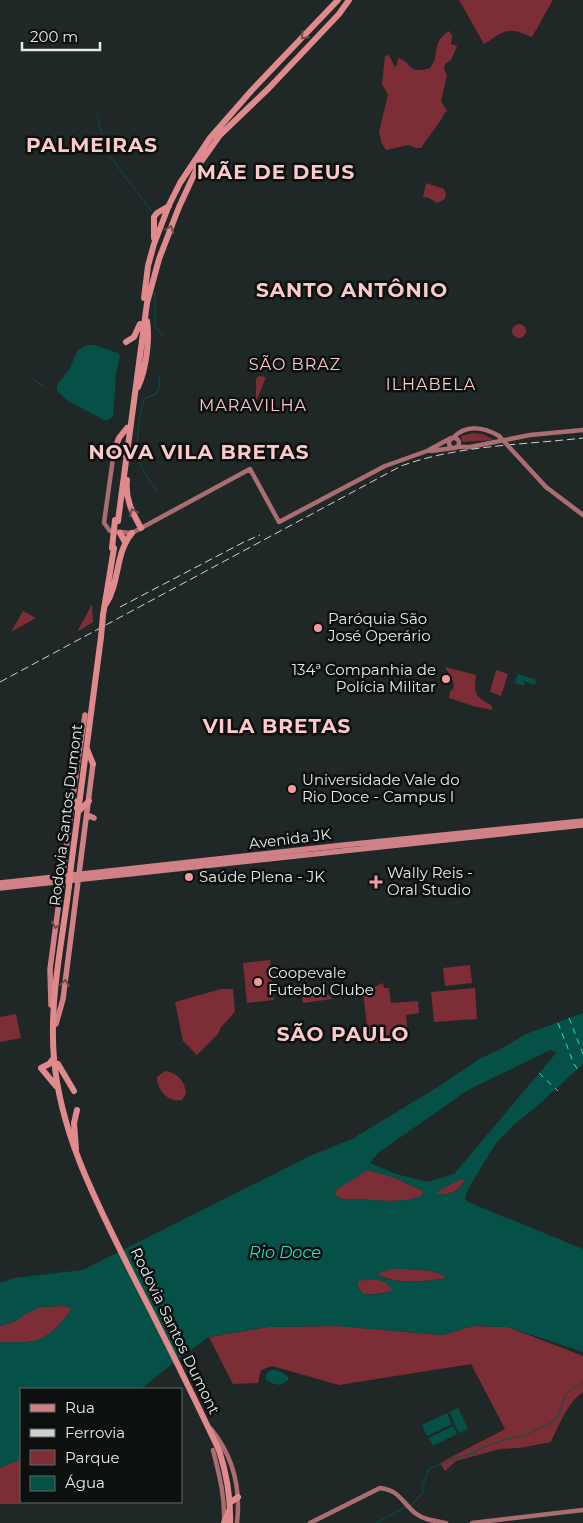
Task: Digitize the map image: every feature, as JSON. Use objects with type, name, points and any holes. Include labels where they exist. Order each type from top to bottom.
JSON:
[{"type":"highway","points":[[338,0],[252,90],[210,138],[180,183],[169,205],[154,217],[154,244],[151,255],[159,259],[171,225],[198,166],[210,147],[220,135],[272,86],[338,16],[349,1]]},
{"type":"highway","points":[[331,7],[335,7],[338,16]]},
{"type":"highway","points":[[252,90],[260,98]]},
{"type":"highway","points":[[175,194],[180,194],[183,200]]},
{"type":"highway","name":"Rodovia Santos Dumont","points":[[75,796],[85,763],[90,703],[105,605],[103,604],[117,520],[146,283],[142,274],[148,266],[151,255]]},
{"type":"highway","name":"Rodovia Santos Dumont","points":[[117,520],[122,454],[135,394],[144,370],[148,330],[146,312],[150,286],[159,259]]},
{"type":"highway","points":[[126,342],[134,337],[140,324]]},
{"type":"highway","points":[[114,452],[119,438],[129,426]]},
{"type":"highway","points":[[129,426],[132,442],[127,495],[129,504],[141,528]]},
{"type":"highway","points":[[114,452],[119,449],[122,454]]},
{"type":"highway","points":[[120,532],[124,542]]},
{"type":"highway","points":[[105,605],[112,592],[124,542],[132,533]]},
{"type":"highway","points":[[86,715],[90,703]]},
{"type":"highway","points":[[86,748],[93,766]]},
{"type":"highway","points":[[75,796],[78,812]]},
{"type":"highway","points":[[78,812],[89,798]]},
{"type":"highway","name":"Rodovia Santos Dumont","points":[[78,812],[53,1019],[58,1089],[68,1132],[100,1208],[214,1439],[216,1453],[225,1469],[231,1505],[230,1523]]},
{"type":"highway","points":[[58,1089],[42,1068],[44,1064],[56,1061],[74,1091]]},
{"type":"highway","name":"Rodovia Santos Dumont","points":[[56,1061],[64,1109],[76,1153]]},
{"type":"highway","points":[[43,1082],[50,1078]]},
{"type":"highway","points":[[76,1153],[77,1110]]},
{"type":"highway","points":[[216,1453],[227,1451]]},
{"type":"highway","points":[[223,1495],[231,1505],[236,1523]]},
{"type":"highway","points":[[224,1523],[231,1505],[238,1496]]},
{"type":"main road","points":[[455,447],[449,444],[458,433],[466,429],[485,429],[499,436],[546,487],[583,515]]},
{"type":"main road","points":[[427,451],[470,447],[530,435],[583,430]]},
{"type":"main road","points":[[114,452],[104,523],[110,531],[132,533],[250,469],[279,522],[385,466],[455,439]]},
{"type":"main road","points":[[455,439],[470,447]]},
{"type":"main road","points":[[455,439],[455,447]]},
{"type":"main road","points":[[53,1019],[50,969],[75,796],[76,766],[86,715]]},
{"type":"main road","points":[[54,1029],[63,999],[93,766],[85,763],[76,766]]},
{"type":"main road","points":[[75,796],[84,799],[89,798]]},
{"type":"main road","points":[[87,818],[90,816],[94,818]]},
{"type":"main road","name":"Avenida JK","points":[[0,888],[344,845],[583,821]]},
{"type":"main road","name":"Avenida JK","points":[[78,877],[284,858],[583,825]]},
{"type":"main road","name":"Avenida JK","points":[[0,883],[62,879]]},
{"type":"main road","points":[[208,1425],[227,1451],[235,1473],[238,1496],[236,1523]]},
{"type":"main road","points":[[216,1453],[223,1495],[224,1523]]},
{"type":"main road","points":[[310,1523],[380,1488],[392,1490],[415,1513],[428,1520],[446,1523]]},
{"type":"main road","points":[[472,1523],[583,1510]]},
{"type":"green space","points":[[459,0],[553,0],[532,37],[517,31],[507,31],[484,44]]},
{"type":"green space","points":[[449,31],[452,35],[451,44],[457,46],[451,60],[445,64],[444,69],[447,75],[441,101],[447,111],[421,148],[408,145],[386,150],[381,142],[379,131],[388,95],[382,84],[385,56],[389,55],[395,67],[398,58],[413,69],[422,70],[430,68],[435,58],[439,41]]},
{"type":"green space","points":[[426,183],[444,189],[445,199],[437,203],[423,197]]},
{"type":"green space","points":[[519,324],[524,326],[526,331],[524,336],[519,338],[514,336],[512,331],[514,326]]},
{"type":"green space","points":[[259,376],[266,377],[256,402],[256,379]]},
{"type":"green space","points":[[473,433],[483,434],[494,440],[462,442],[461,436]]},
{"type":"green space","points":[[92,604],[93,622],[77,632]]},
{"type":"green space","points":[[23,611],[36,618],[11,632]]},
{"type":"green space","points":[[445,667],[476,675],[475,687],[477,694],[492,706],[492,710],[449,698],[450,692],[454,688],[453,681]]},
{"type":"green space","points":[[496,670],[508,674],[501,696],[490,692]]},
{"type":"green space","name":"Coopevale Futebol Clube","points":[[270,960],[274,1000],[247,1003],[243,963]]},
{"type":"green space","points":[[470,965],[472,983],[445,986],[443,968]]},
{"type":"green space","points":[[301,980],[330,996],[332,999],[303,1003],[299,982]]},
{"type":"green space","points":[[383,983],[384,988],[389,988],[391,1003],[418,1001],[419,1013],[406,1015],[408,1038],[369,1043],[363,992]]},
{"type":"green space","points":[[475,988],[477,1019],[434,1022],[431,992]]},
{"type":"green space","points":[[221,989],[233,989],[235,1012],[221,1027],[218,1034],[197,1055],[183,1041],[175,1002]]},
{"type":"green space","points":[[16,1014],[21,1038],[0,1042],[0,1017]]},
{"type":"green space","points":[[165,1071],[180,1078],[186,1094],[182,1100],[172,1100],[161,1091],[157,1077]]},
{"type":"green space","points":[[367,1170],[393,1177],[424,1193],[419,1197],[411,1199],[392,1201],[343,1200],[334,1195],[337,1189]]},
{"type":"green space","points":[[465,1179],[457,1190],[445,1194],[435,1194],[444,1188]]},
{"type":"green space","points":[[390,1268],[434,1272],[447,1278],[403,1281],[385,1278],[377,1274]]},
{"type":"green space","points":[[376,1279],[386,1283],[394,1290],[378,1294],[363,1294],[358,1287],[358,1280]]},
{"type":"green space","points":[[62,1306],[72,1308],[58,1326],[45,1337],[26,1342],[0,1342],[0,1326],[16,1321],[25,1314],[40,1307]]},
{"type":"green space","points":[[337,1326],[442,1335],[473,1326],[508,1327],[583,1356],[583,1392],[568,1408],[551,1442],[519,1448],[500,1449],[456,1461],[445,1471],[440,1463],[505,1429],[471,1364],[339,1385],[272,1366],[261,1370],[258,1383],[233,1384],[209,1337],[268,1327]]},
{"type":"green space","points":[[20,1459],[19,1504],[0,1504],[0,1468]]},
{"type":"water","points":[[87,345],[94,345],[118,353],[120,356],[116,374],[113,417],[106,421],[68,401],[57,391],[59,382],[69,370],[78,350]]},
{"type":"water","points":[[518,674],[536,680],[535,685],[520,680],[525,683],[524,686],[515,683]]},
{"type":"water","name":"Rio Doce","points":[[583,1013],[583,1064],[496,1143],[468,1189],[465,1199],[468,1202],[583,1249],[583,1352],[508,1327],[473,1326],[442,1335],[337,1326],[268,1327],[209,1337],[142,1388],[20,1388],[20,1459],[0,1468],[0,1342],[15,1343],[40,1339],[58,1326],[72,1308],[62,1306],[40,1307],[25,1314],[16,1321],[0,1326],[0,1283],[14,1278],[83,1270],[312,1155],[352,1139],[481,1058],[526,1034]],"holes":[[[550,1050],[557,1052],[454,1174],[427,1182],[396,1174],[370,1163],[378,1153],[468,1090]],[[368,1170],[393,1177],[424,1193],[419,1197],[411,1199],[382,1201],[345,1200],[334,1195],[337,1189]],[[462,1179],[465,1180],[463,1184],[454,1192],[450,1194],[436,1194]],[[390,1269],[420,1270],[441,1274],[447,1278],[402,1282],[377,1274]],[[376,1279],[386,1283],[393,1290],[386,1293],[363,1294],[358,1287],[358,1281]]]},
{"type":"water","points":[[271,1370],[282,1373],[288,1377],[288,1380],[280,1385],[271,1383],[266,1380],[266,1374]]},
{"type":"water","points":[[458,1408],[468,1429],[459,1433],[449,1412]]},
{"type":"water","points":[[447,1413],[452,1424],[427,1436],[422,1425]]},
{"type":"water","points":[[453,1426],[457,1434],[433,1446],[429,1438]]},
{"type":"waterway","points":[[97,114],[105,148]]},
{"type":"waterway","points":[[108,154],[153,213]]},
{"type":"waterway","points":[[155,292],[155,326],[163,336]]},
{"type":"waterway","points":[[157,491],[140,464],[137,446],[143,404],[145,398],[156,394],[159,387],[159,375]]},
{"type":"waterway","points":[[34,380],[43,386]]},
{"type":"waterway","points":[[410,1506],[423,1493],[422,1487],[429,1469],[457,1457],[473,1454],[477,1450],[506,1439],[523,1436],[553,1422],[557,1418],[566,1394],[583,1383]]},
{"type":"waterway","points":[[376,1523],[406,1507]]},
{"type":"ferry route","points":[[569,1018],[583,1054]]},
{"type":"ferry route","points":[[558,1023],[578,1070]]},
{"type":"ferry route","points":[[539,1073],[558,1091]]},
{"type":"railway","points":[[0,682],[401,466],[423,459],[468,450],[583,438]]},
{"type":"railway","points":[[120,607],[260,535]]},
{"type":"place","name":"Paróquia São José Operário","points":[[318,628]]},
{"type":"place","name":"134ª Companhia de Polícia Militar","points":[[446,679]]},
{"type":"place","name":"Universidade Vale do Rio Doce - Campus I","points":[[292,789]]},
{"type":"place","name":"Saúde Plena - JK","points":[[189,877]]},
{"type":"place","name":"Wally Reis - Oral Studio","points":[[376,882]]},
{"type":"place","name":"Coopevale Futebol Clube","points":[[258,982]]},
{"type":"district","name":"PALMEIRAS","points":[[92,145]]},
{"type":"district","name":"MÃE DE DEUS","points":[[276,172]]},
{"type":"district","name":"SANTO ANTÔNIO","points":[[352,290]]},
{"type":"district","name":"SÃO BRAZ","points":[[295,364]]},
{"type":"district","name":"ILHABELA","points":[[431,384]]},
{"type":"district","name":"MARAVILHA","points":[[253,405]]},
{"type":"district","name":"NOVA VILA BRETAS","points":[[199,452]]},
{"type":"district","name":"VILA BRETAS","points":[[277,726]]},
{"type":"district","name":"SÃO PAULO","points":[[343,1034]]}]
